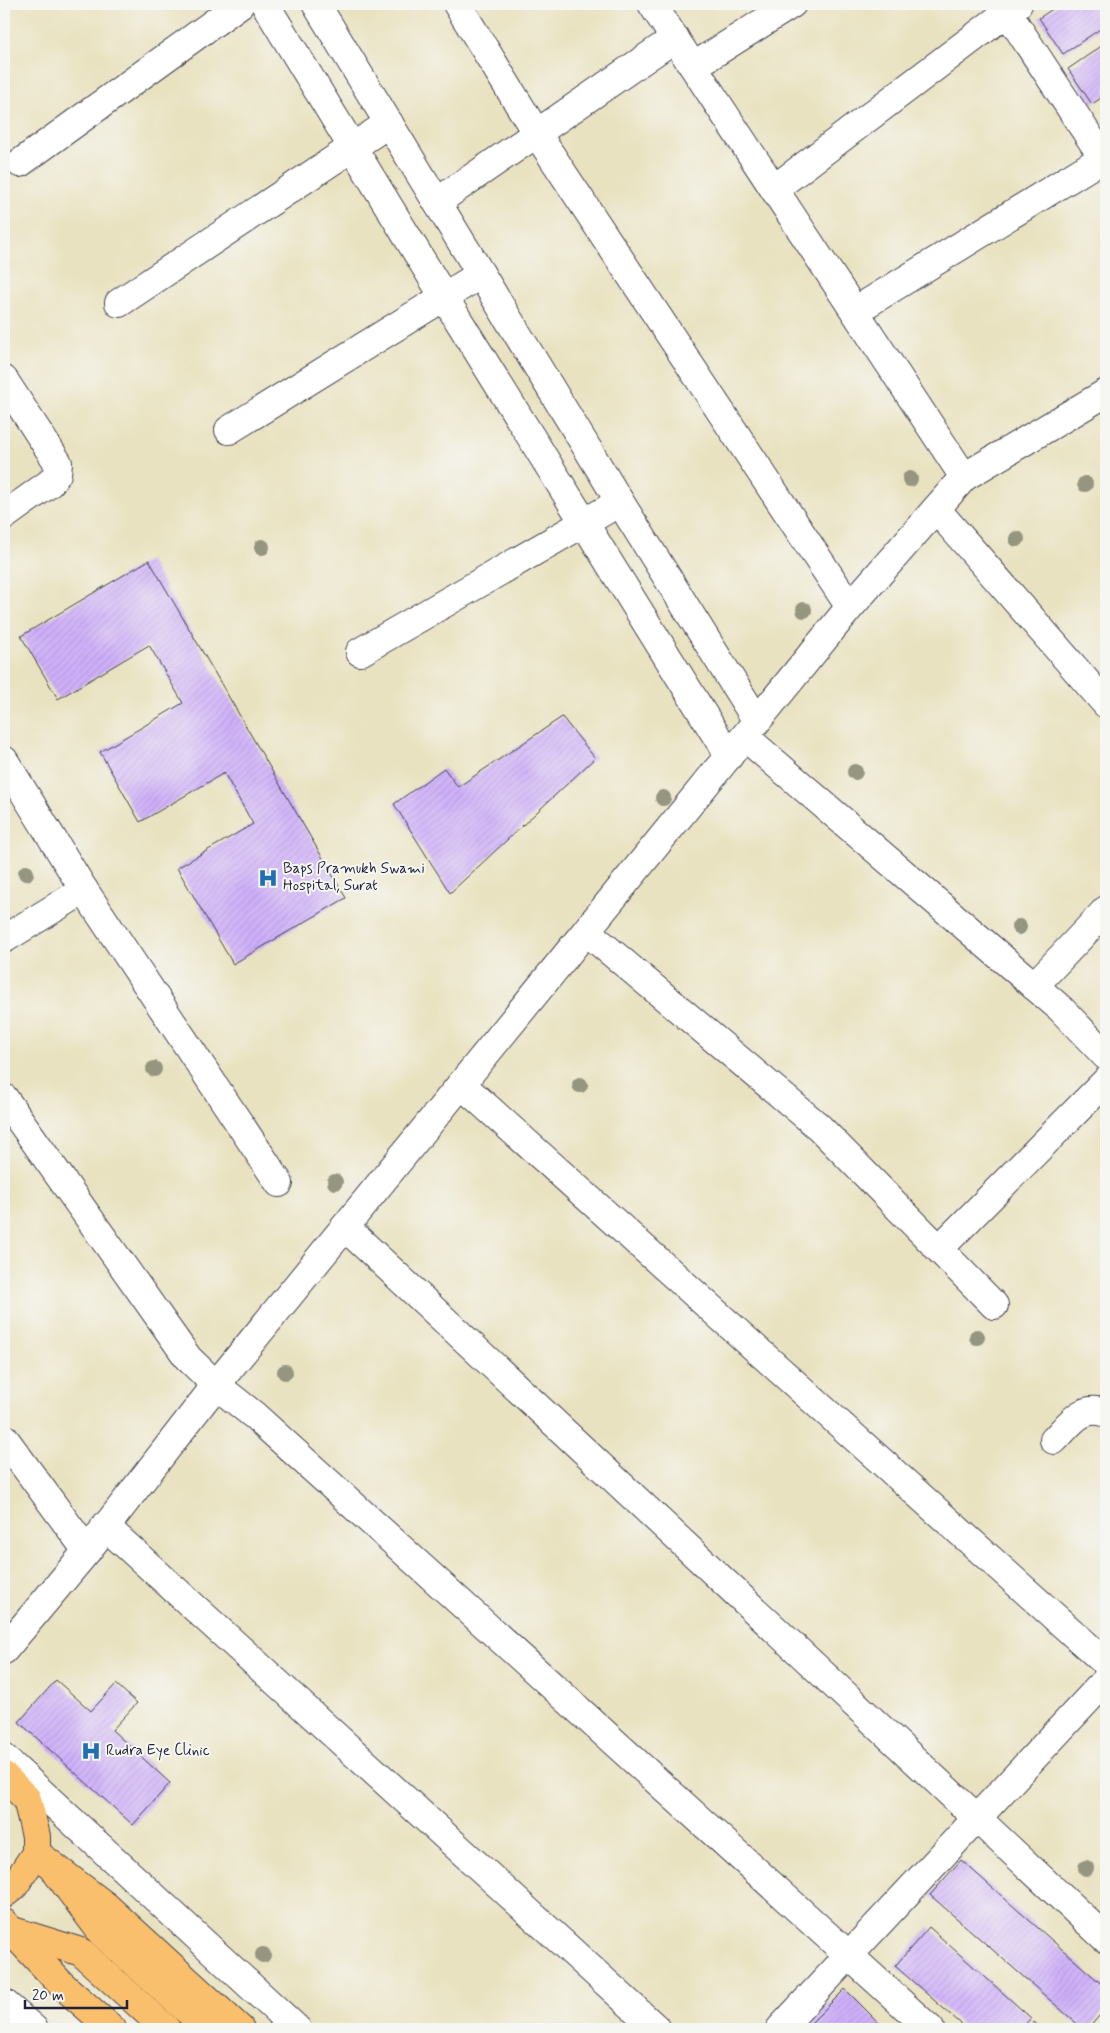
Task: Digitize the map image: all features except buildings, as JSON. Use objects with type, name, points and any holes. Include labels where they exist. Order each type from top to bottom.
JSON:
[{"type":"main road","points":[[4,1776],[28,1800],[36,1836],[44,1859],[102,1933],[208,2029]]},
{"type":"main road","points":[[4,1894],[44,1859]]},
{"type":"main road","points":[[44,1859],[108,1907],[240,2029]]},
{"type":"main road","points":[[7,1926],[61,1984],[112,2029]]},
{"type":"main road","points":[[7,1926],[81,1952],[166,2029]]},
{"type":"street","points":[[20,163],[240,4]]},
{"type":"street","points":[[265,4],[584,523],[744,738],[1034,986],[1081,1028],[1106,1056]]},
{"type":"street","points":[[316,4],[620,502],[744,738]]},
{"type":"street","points":[[457,4],[537,134],[850,607]]},
{"type":"street","points":[[652,4],[964,477]]},
{"type":"street","points":[[694,66],[792,4]]},
{"type":"street","points":[[774,189],[1009,6],[1105,160],[855,311]]},
{"type":"street","points":[[437,202],[675,38]]},
{"type":"street","points":[[119,303],[388,123]]},
{"type":"street","points":[[229,430],[481,274]]},
{"type":"street","points":[[4,380],[58,463],[57,474],[50,483],[4,516]]},
{"type":"street","points":[[4,1650],[87,1551],[216,1385],[850,607],[964,477],[1106,393]]},
{"type":"street","points":[[360,652],[620,502]]},
{"type":"street","points":[[936,509],[1106,704]]},
{"type":"street","points":[[4,760],[84,890],[279,1183]]},
{"type":"street","points":[[4,939],[84,890]]},
{"type":"street","points":[[1034,986],[1106,910]]},
{"type":"street","points":[[586,931],[819,1127],[994,1305]]},
{"type":"street","points":[[940,1249],[1106,1081]]},
{"type":"street","points":[[461,1084],[1106,1663]]},
{"type":"street","points":[[4,1098],[188,1358],[216,1385],[255,1416],[930,2029]]},
{"type":"street","points":[[345,1227],[1106,1939]]},
{"type":"street","points":[[1054,1440],[1077,1416],[1087,1410],[1106,1412]]},
{"type":"street","points":[[4,1438],[87,1551]]},
{"type":"street","points":[[105,1526],[657,2029]]},
{"type":"street","points":[[780,2029],[1106,1680]]},
{"type":"street","points":[[4,1758],[297,2029]]},
{"type":"street","points":[[4,2003],[34,2029]]},
{"type":"place","name":"Baps Pramukh Swami Hospital, Surat","points":[[268,878]]},
{"type":"place","name":"Rudra Eye Clinic","points":[[91,1751]]}]
